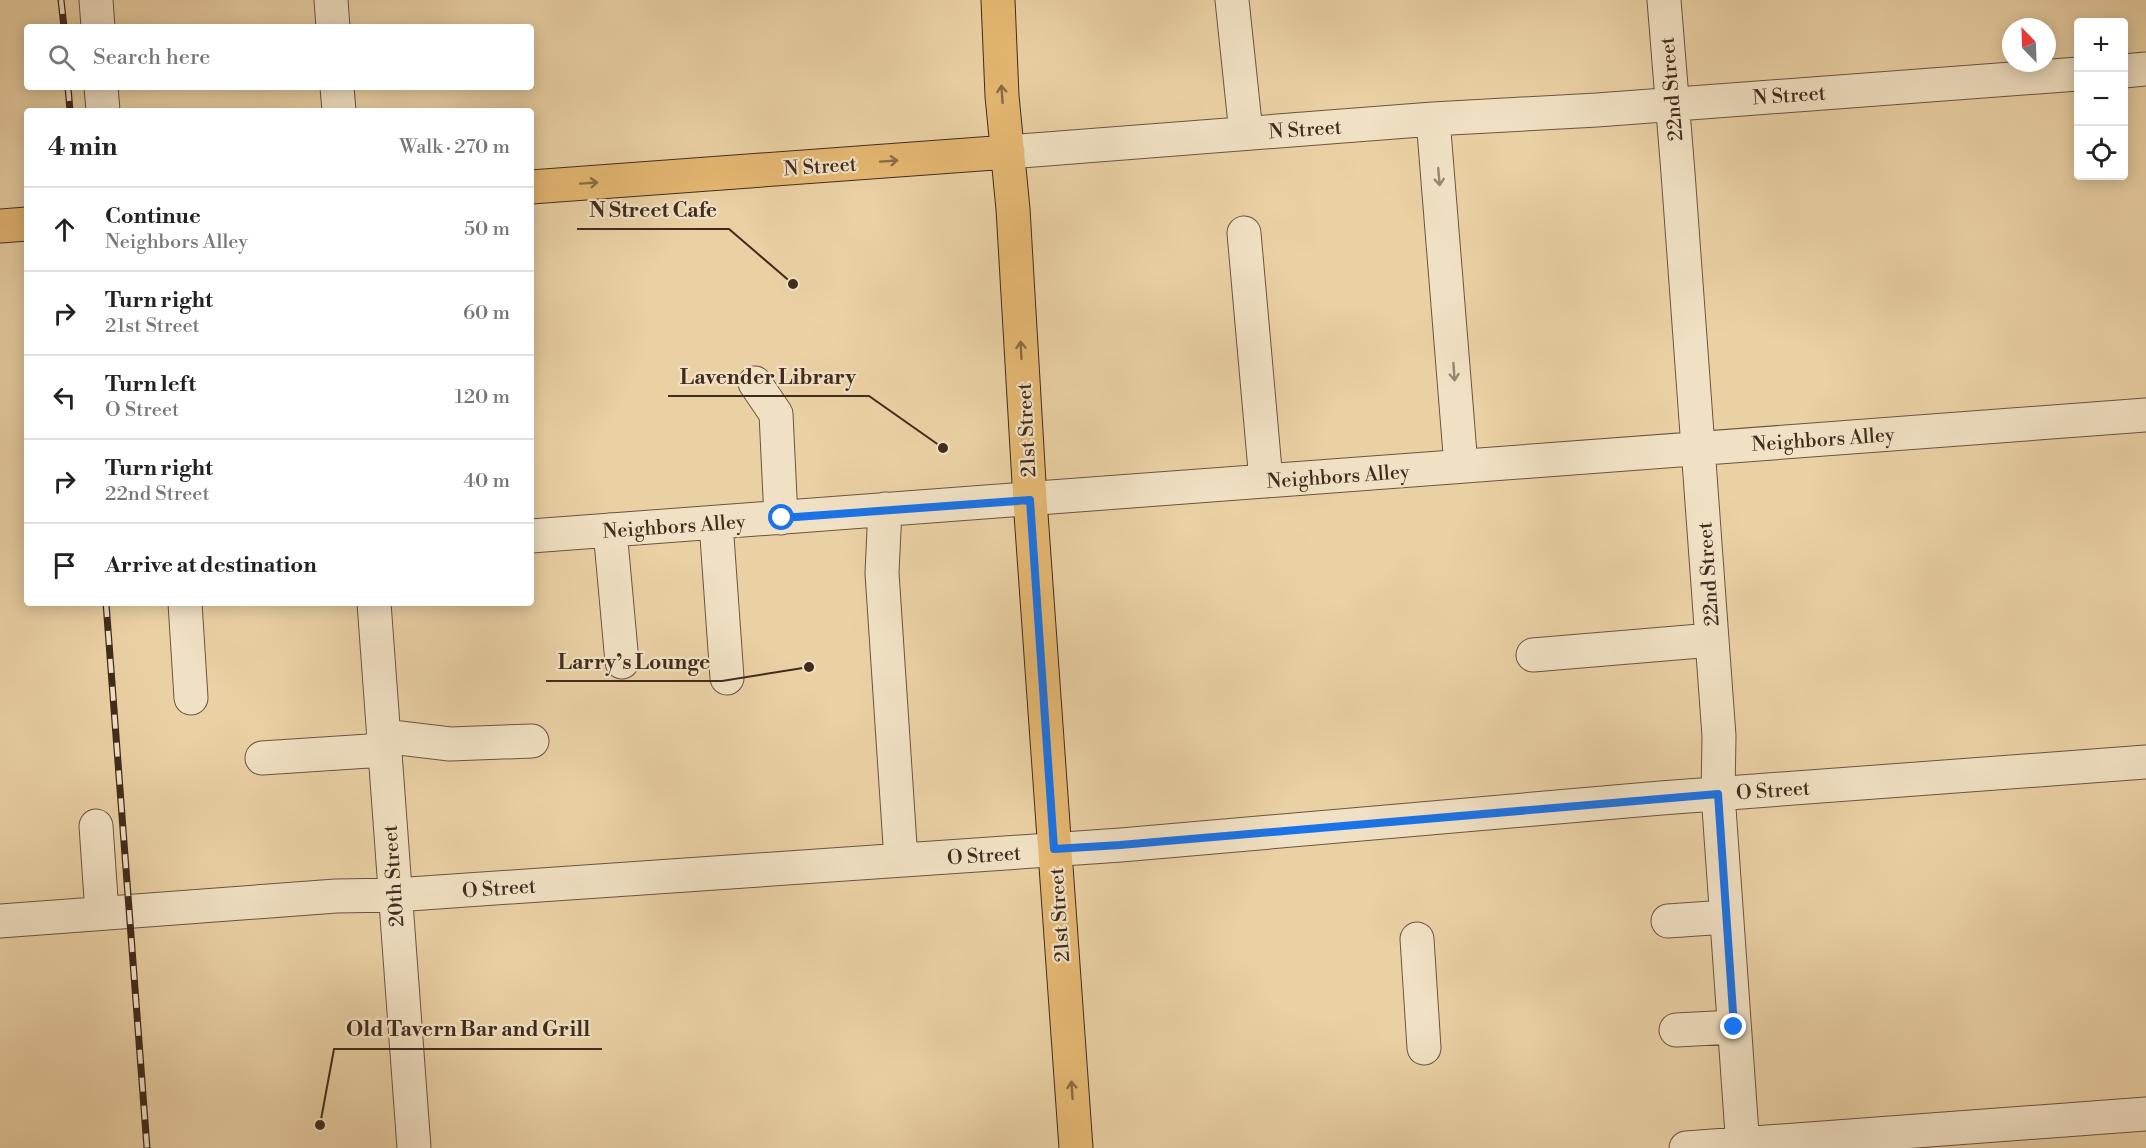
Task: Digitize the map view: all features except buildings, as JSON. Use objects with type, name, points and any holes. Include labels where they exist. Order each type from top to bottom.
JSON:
[{"type":"main road","name":"21st Street","points":[[998,0],[1002,96],[1013,209],[1030,500],[1076,1148]]},
{"type":"main road","name":"N Street","points":[[534,187],[1008,152]]},
{"type":"main road","points":[[0,226],[24,225]]},
{"type":"street","points":[[96,0],[98,24]]},
{"type":"street","points":[[331,0],[333,24]]},
{"type":"street","points":[[1233,0],[1246,133]]},
{"type":"street","name":"22nd Street","points":[[1664,0],[1719,736],[1718,794],[1742,1146]]},
{"type":"street","points":[[2128,71],[2146,69]]},
{"type":"street","name":"N Street","points":[[1008,152],[1433,119],[2074,74]]},
{"type":"street","points":[[101,90],[103,108]]},
{"type":"street","points":[[337,90],[339,108]]},
{"type":"street","points":[[1433,119],[1461,466]]},
{"type":"street","points":[[1244,233],[1266,481]]},
{"type":"street","points":[[755,383],[776,414],[782,518]]},
{"type":"street","name":"Neighbors Alley","points":[[534,536],[2146,415]]},
{"type":"street","points":[[885,510],[882,573],[901,860]]},
{"type":"street","points":[[716,523],[727,678]]},
{"type":"street","points":[[610,530],[622,662]]},
{"type":"street","points":[[185,606],[191,698]]},
{"type":"street","name":"20th Street","points":[[374,606],[414,1148]]},
{"type":"street","points":[[1533,655],[1712,640]]},
{"type":"street","points":[[262,758],[383,743],[450,744],[532,741]]},
{"type":"street","name":"O Street","points":[[0,921],[336,896],[395,895],[1020,853],[1718,794],[2146,762]]},
{"type":"street","points":[[96,826],[102,914]]},
{"type":"street","points":[[1668,921],[1726,917]]},
{"type":"street","points":[[1417,939],[1424,1048]]},
{"type":"street","points":[[1676,1030],[1734,1027]]},
{"type":"street","points":[[1686,1148],[1742,1146],[2146,1114]]},
{"type":"railway","points":[[61,0],[64,24]]},
{"type":"railway","points":[[68,90],[70,108]]},
{"type":"railway","points":[[106,606],[147,1148]]},
{"type":"place","name":"N Street Cafe","points":[[793,284]]},
{"type":"place","name":"Lavender Library","points":[[943,448]]},
{"type":"place","name":"Larry’s Lounge","points":[[809,667]]},
{"type":"place","name":"Old Tavern Bar and Grill","points":[[320,1125]]},
{"type":"route","points":[[782,518],[1030,500],[1054,849],[1718,794],[1734,1027]]}]
